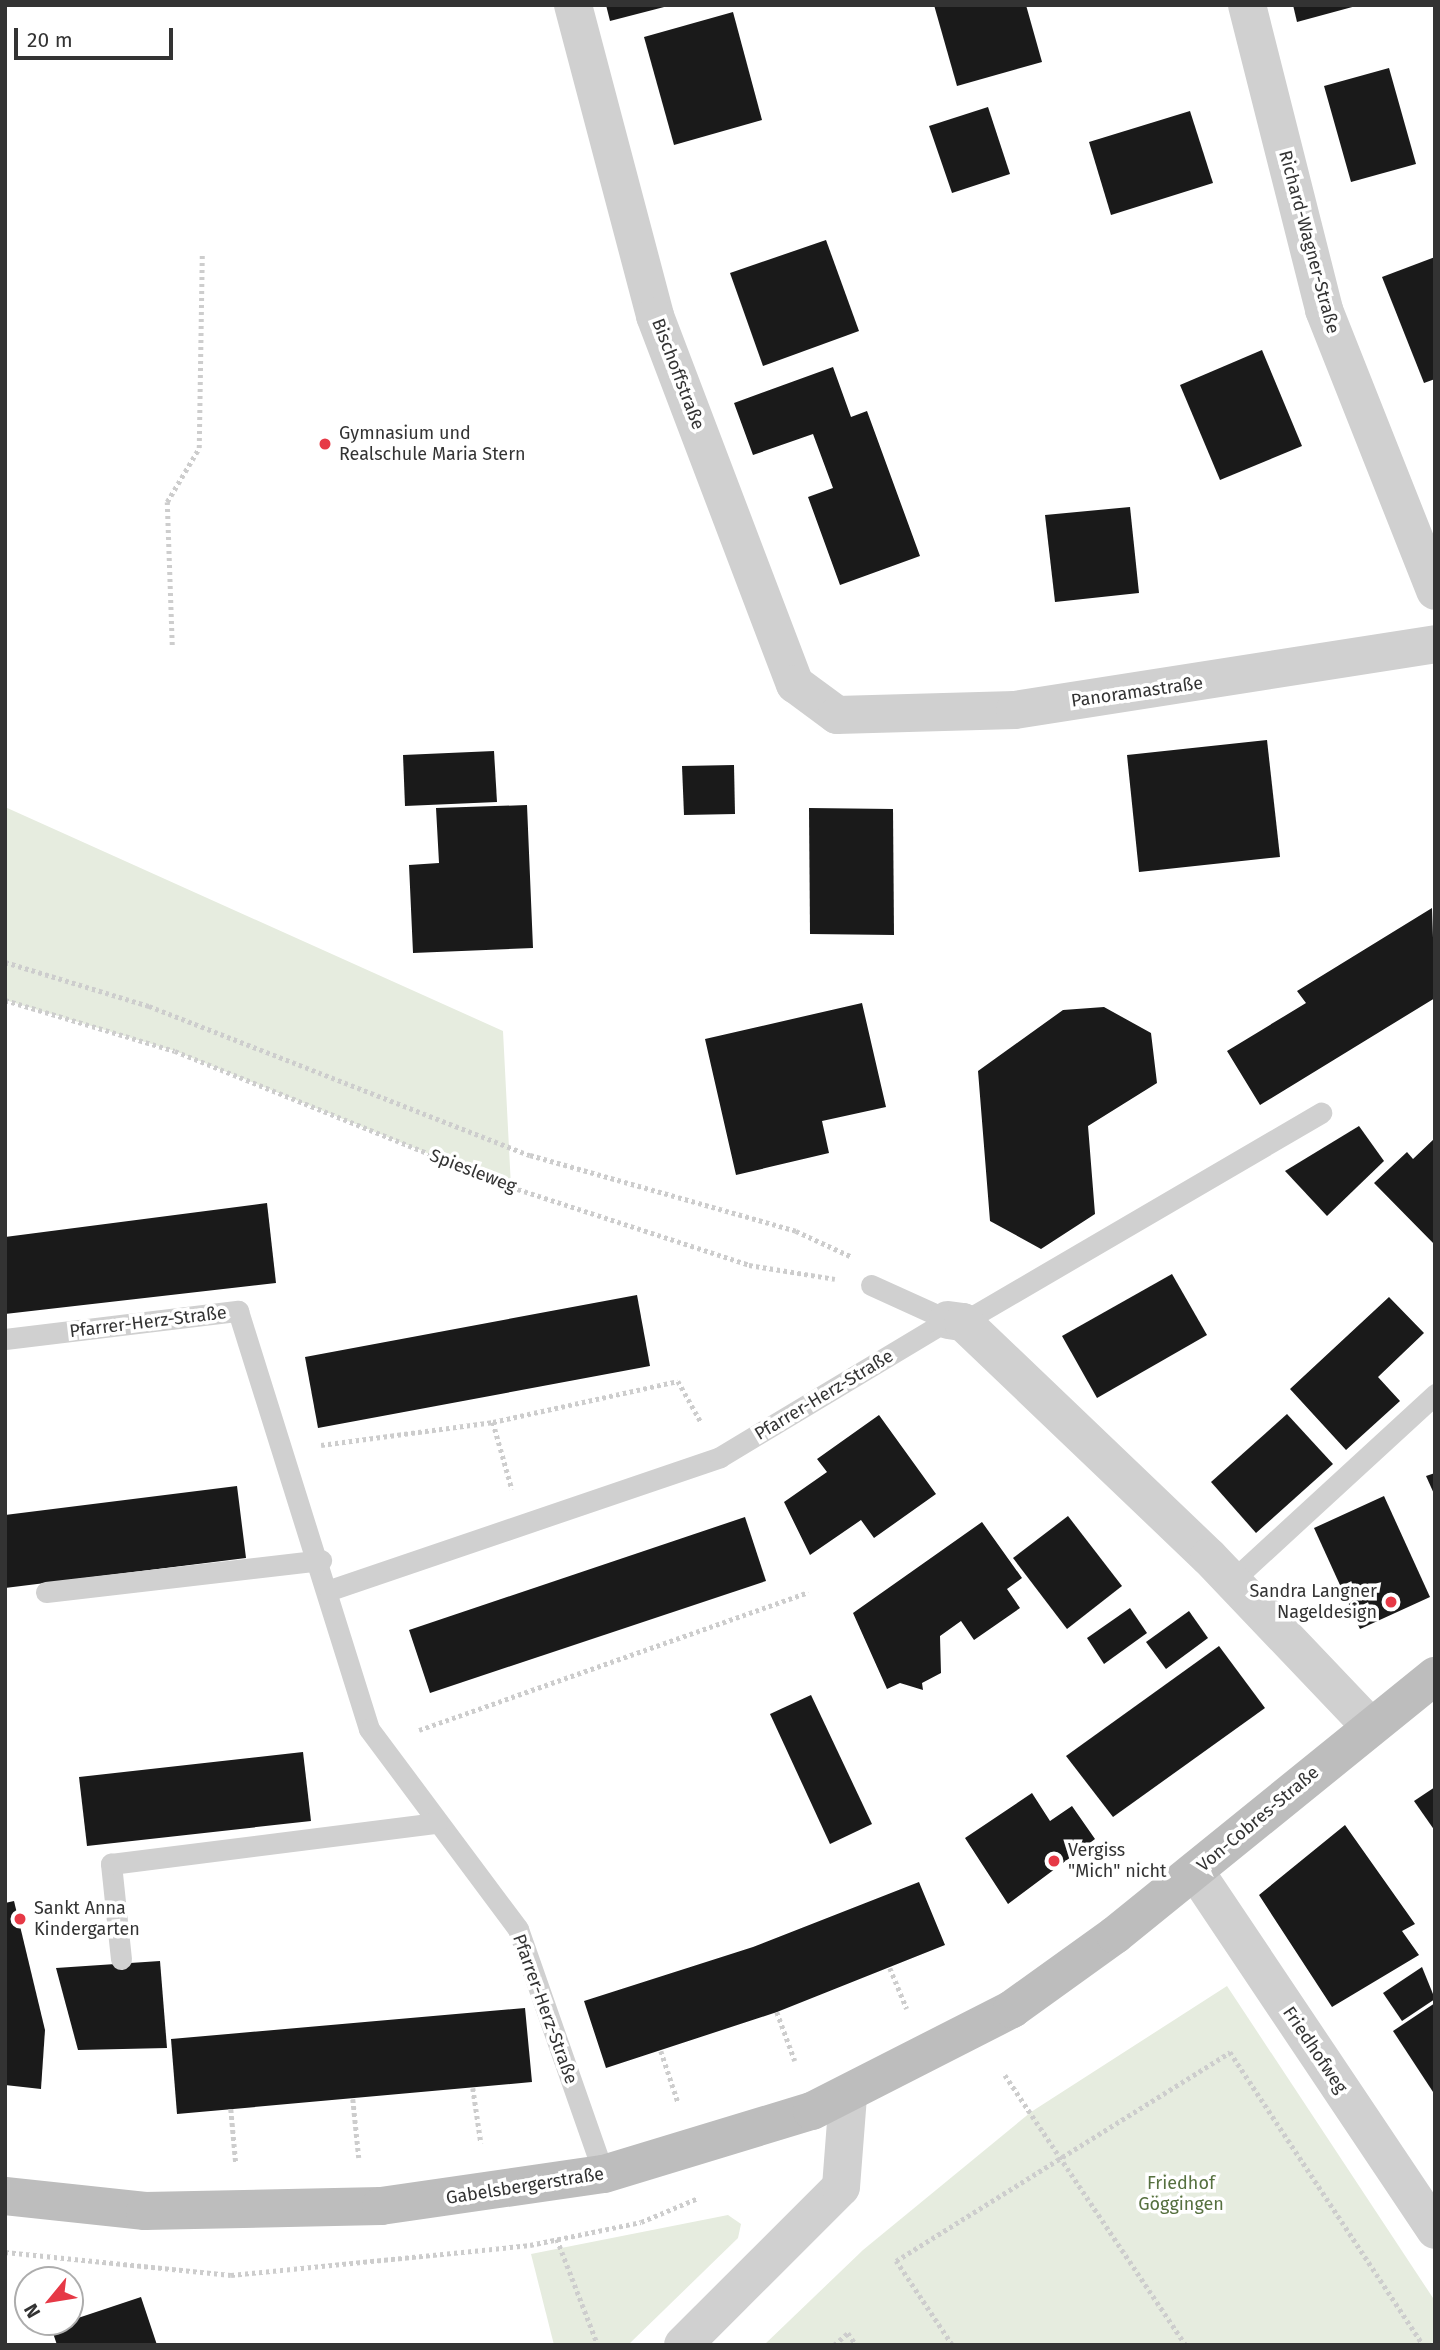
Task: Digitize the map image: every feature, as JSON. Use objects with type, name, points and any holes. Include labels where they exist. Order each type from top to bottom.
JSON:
[{"type":"street","name":"Bischoffstraße","points":[[573,5],[655,316],[795,684],[837,715]]},
{"type":"street","name":"Richard-Wagner-Straße","points":[[1247,5],[1325,310],[1435,591]]},
{"type":"street","name":"Panoramastraße","points":[[837,715],[1015,710],[1435,644]]},
{"type":"street","points":[[956,1321],[1233,1580],[1370,1726]]},
{"type":"street","name":"Von-Cobres-Straße","points":[[1012,2009],[1195,1871],[1370,1726],[1435,1676]]},
{"type":"street","name":"Friedhofweg","points":[[1195,1871],[1435,2230]]},
{"type":"street","name":"Gabelsbergerstraße","points":[[5,2196],[145,2211],[309,2211],[487,2194],[604,2174],[694,2151],[848,2096],[1012,2009]]},
{"type":"street","points":[[683,2345],[841,2187],[848,2096]]},
{"type":"lane","name":"Pfarrer-Herz-Straße","points":[[330,1591],[720,1457],[1321,1113]]},
{"type":"lane","points":[[871,1285],[956,1321]]},
{"type":"lane","name":"Pfarrer-Herz-Straße","points":[[5,1339],[238,1311],[282,1450],[321,1560],[378,1744],[518,1929],[604,2174]]},
{"type":"lane","points":[[1233,1580],[1435,1394]]},
{"type":"lane","points":[[46,1592],[321,1560]]},
{"type":"lane","points":[[121,1959],[111,1864],[436,1823]]},
{"type":"path","points":[[172,645],[167,502],[199,448],[202,254]]},
{"type":"path","points":[[5,962],[149,1006],[530,1155],[796,1231],[849,1254],[871,1285]]},
{"type":"path","name":"Spiesleweg","points":[[5,1000],[175,1051],[511,1187],[722,1256],[871,1285]]},
{"type":"path","points":[[282,1450],[493,1422],[678,1381],[720,1457]]},
{"type":"path","points":[[493,1422],[523,1524]]},
{"type":"path","points":[[378,1744],[808,1592]]},
{"type":"path","points":[[890,1968],[908,2012]]},
{"type":"path","points":[[777,2012],[795,2061]]},
{"type":"path","points":[[661,2051],[678,2102]]},
{"type":"path","points":[[952,2345],[896,2261],[1059,2155],[1230,2052],[1423,2345]]},
{"type":"path","points":[[1005,2075],[1186,2345]]},
{"type":"path","points":[[474,2088],[481,2146]]},
{"type":"path","points":[[353,2099],[359,2158]]},
{"type":"path","points":[[231,2109],[236,2165]]},
{"type":"path","points":[[556,2239],[598,2345]]},
{"type":"path","points":[[834,2345],[848,2333],[856,2345]]},
{"type":"green space","points":[[5,807],[503,1031],[511,1187],[175,1051],[5,1000]]},
{"type":"green space","name":"Friedhof Göggingen","points":[[1227,1986],[1435,2301],[1435,2345],[764,2345],[863,2250],[1031,2112]]},
{"type":"green space","points":[[728,2215],[741,2224],[738,2238],[628,2345],[554,2345],[531,2254]]},
{"type":"building","points":[[606,5],[668,5],[668,6],[610,21]]},
{"type":"building","points":[[934,5],[1026,5],[1042,62],[957,86]]},
{"type":"building","points":[[1293,5],[1356,5],[1356,6],[1297,22]]},
{"type":"building","points":[[733,12],[762,120],[674,145],[644,37]]},
{"type":"building","points":[[1389,68],[1416,164],[1351,182],[1324,86]]},
{"type":"building","points":[[988,107],[1010,174],[952,193],[929,126]]},
{"type":"building","points":[[1190,111],[1213,183],[1111,215],[1089,142]]},
{"type":"building","points":[[826,240],[859,331],[763,366],[730,273]]},
{"type":"building","points":[[1435,257],[1435,379],[1424,383],[1382,277]]},
{"type":"building","points":[[1262,350],[1302,446],[1220,480],[1180,385]]},
{"type":"building","points":[[833,367],[851,417],[867,411],[920,556],[840,585],[808,497],[833,488],[813,434],[753,455],[734,403]]},
{"type":"building","points":[[1130,507],[1139,593],[1055,602],[1045,515]]},
{"type":"building","points":[[1267,740],[1280,857],[1139,872],[1127,755]]},
{"type":"building","points":[[494,751],[497,802],[405,806],[403,755]]},
{"type":"building","points":[[734,765],[735,814],[684,815],[682,766]]},
{"type":"building","points":[[527,805],[533,948],[413,953],[409,865],[439,863],[436,808]]},
{"type":"building","points":[[809,808],[893,809],[894,935],[810,934]]},
{"type":"building","points":[[1432,908],[1435,998],[1260,1105],[1227,1051],[1306,1003],[1297,991]]},
{"type":"building","points":[[862,1003],[886,1107],[822,1121],[829,1153],[736,1175],[705,1039]]},
{"type":"building","points":[[1104,1007],[1151,1033],[1157,1083],[1088,1126],[1095,1214],[1041,1249],[990,1221],[978,1071],[1063,1010]]},
{"type":"building","points":[[1359,1126],[1384,1161],[1327,1216],[1285,1171]]},
{"type":"building","points":[[1435,1138],[1435,1245],[1374,1183],[1407,1152],[1413,1159]]},
{"type":"building","points":[[267,1203],[276,1283],[5,1314],[5,1237]]},
{"type":"building","points":[[1172,1274],[1207,1335],[1097,1398],[1062,1336]]},
{"type":"building","points":[[637,1295],[650,1366],[318,1428],[305,1357]]},
{"type":"building","points":[[1389,1297],[1424,1333],[1378,1377],[1400,1401],[1346,1450],[1290,1389]]},
{"type":"building","points":[[1287,1414],[1333,1464],[1256,1533],[1211,1482]]},
{"type":"building","points":[[879,1415],[936,1494],[874,1538],[861,1520],[810,1555],[784,1502],[827,1472],[817,1459]]},
{"type":"building","points":[[1435,1473],[1435,1496],[1426,1476]]},
{"type":"building","points":[[237,1486],[246,1558],[5,1588],[5,1515]]},
{"type":"building","points":[[1384,1496],[1430,1597],[1360,1629],[1314,1528]]},
{"type":"building","points":[[1068,1516],[1122,1586],[1067,1629],[1013,1558]]},
{"type":"building","points":[[745,1517],[766,1581],[430,1693],[409,1630]]},
{"type":"building","points":[[982,1522],[1022,1578],[1007,1589],[1020,1608],[974,1640],[961,1621],[940,1636],[941,1673],[922,1683],[923,1690],[900,1683],[887,1689],[853,1613]]},
{"type":"building","points":[[1130,1608],[1147,1633],[1104,1664],[1087,1638]]},
{"type":"building","points":[[1189,1611],[1208,1638],[1166,1669],[1146,1642]]},
{"type":"building","points":[[1219,1646],[1265,1708],[1113,1817],[1066,1756]]},
{"type":"building","points":[[811,1695],[872,1824],[830,1844],[770,1714]]},
{"type":"building","points":[[303,1752],[311,1821],[87,1846],[79,1777]]},
{"type":"building","points":[[1435,1787],[1435,1831],[1414,1801]]},
{"type":"building","points":[[1032,1793],[1050,1821],[1072,1806],[1095,1839],[1008,1904],[965,1838]]},
{"type":"building","points":[[1345,1825],[1415,1924],[1402,1931],[1419,1955],[1332,2007],[1259,1895]]},
{"type":"building","points":[[919,1882],[945,1945],[777,2012],[606,2068],[584,2001],[753,1947]]},
{"type":"building","points":[[14,1901],[45,2030],[41,2089],[5,2085],[5,1903]]},
{"type":"building","points":[[160,1961],[167,2048],[78,2050],[56,1968]]},
{"type":"building","points":[[1422,1967],[1435,1999],[1402,2021],[1383,1993]]},
{"type":"building","points":[[1435,2003],[1435,2095],[1393,2031]]},
{"type":"building","points":[[525,2008],[532,2082],[177,2114],[171,2039]]},
{"type":"building","points":[[141,2297],[157,2345],[57,2345],[54,2336],[84,2336],[84,2316]]},
{"type":"place","name":"Gymnasium und Realschule Maria Stern","points":[[325,444]]},
{"type":"place","name":"Sandra Langner Nageldesign","points":[[1391,1602]]},
{"type":"place","name":"Vergiss \"Mich\" nicht","points":[[1054,1861]]},
{"type":"place","name":"Sankt Anna Kindergarten","points":[[20,1919]]}]
